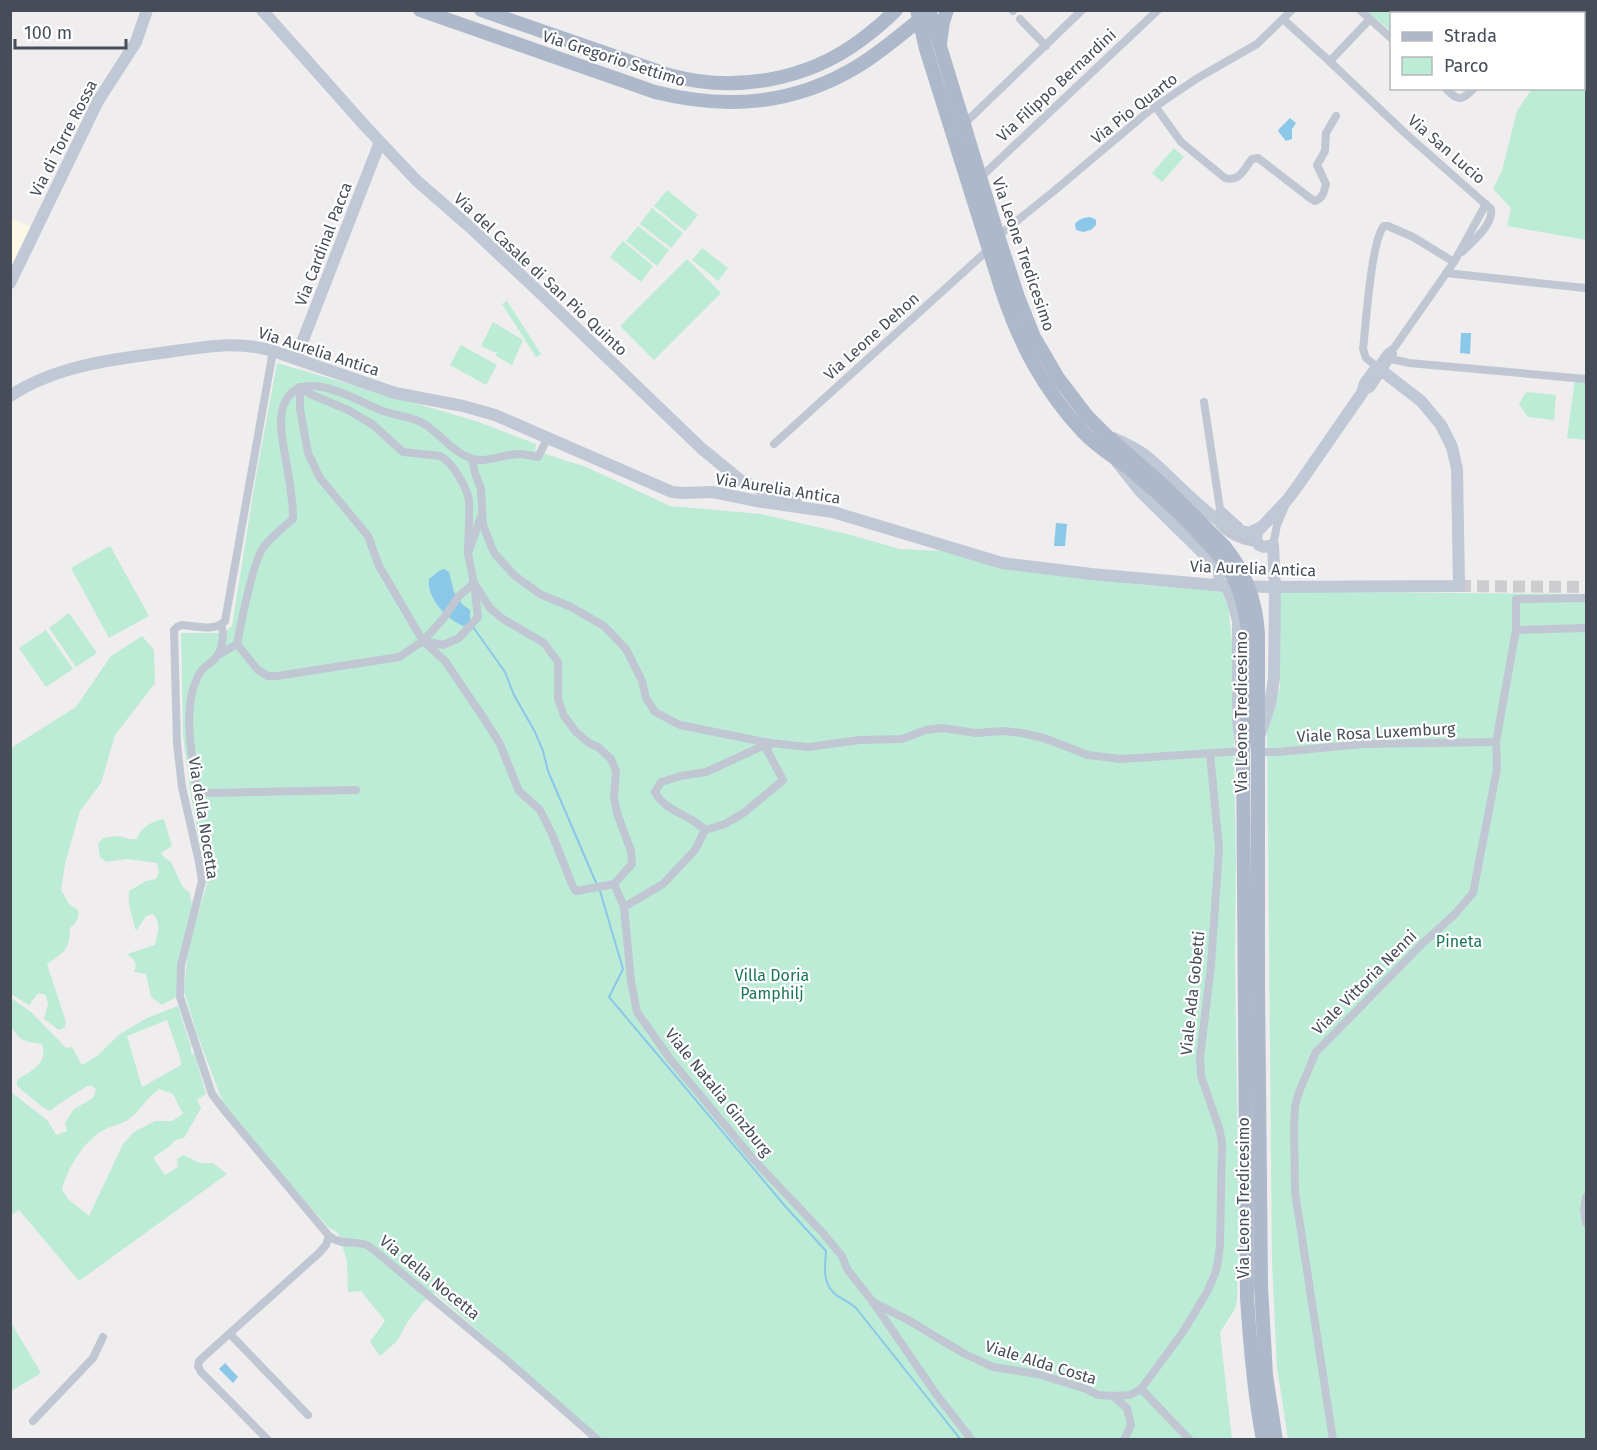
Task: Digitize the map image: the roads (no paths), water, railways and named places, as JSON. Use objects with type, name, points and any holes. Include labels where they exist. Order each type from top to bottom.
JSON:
[{"type":"main road","name":"Via di Torre Rossa","points":[[10,283],[98,101],[136,42],[147,10]]},
{"type":"main road","name":"Via del Casale di San Pio Quinto","points":[[262,10],[425,189],[531,284],[701,448],[740,480],[833,512]]},
{"type":"main road","name":"Via Gregorio Settimo","points":[[420,10],[655,92],[692,100],[732,103],[762,100],[804,91],[827,81],[858,66],[897,38],[925,12]]},
{"type":"main road","name":"Via Gregorio Settimo","points":[[481,10],[669,75],[692,81],[725,84],[768,80],[809,69],[849,48],[886,15],[896,10]]},
{"type":"main road","points":[[897,38],[913,39],[933,47],[947,10]]},
{"type":"main road","name":"Via Leone Tredicesimo","points":[[925,12],[989,249],[1009,314],[1034,367],[1054,398],[1092,441],[1137,475],[1191,525],[1237,562],[1247,584],[1256,615],[1243,751],[1248,1297],[1254,1378],[1263,1440]]},
{"type":"main road","name":"Via Leone Tredicesimo","points":[[933,47],[964,124],[1018,297],[1034,337],[1058,378],[1087,416],[1163,485],[1223,552]]},
{"type":"main road","name":"Via Cardinal Pacca","points":[[296,358],[380,142]]},
{"type":"main road","name":"Via Aurelia Antica","points":[[10,396],[33,382],[53,374],[92,364],[136,356],[253,345],[395,393],[463,406],[507,419],[667,490],[683,494],[713,492],[762,502],[833,512],[1007,564],[1091,574],[1223,585],[1459,586],[1457,469],[1452,447],[1442,426],[1421,401],[1379,370]]},
{"type":"main road","points":[[1107,436],[1140,452],[1239,530],[1251,532],[1259,528],[1288,499],[1362,393],[1365,383],[1379,370]]},
{"type":"main road","points":[[1115,458],[1140,491],[1212,562],[1232,599],[1238,621],[1238,721],[1243,751]]},
{"type":"main road","points":[[713,492],[733,489],[740,480]]},
{"type":"main road","points":[[1259,528],[1256,535],[1257,543],[1264,547],[1272,545],[1275,587],[1273,688],[1259,738]]},
{"type":"main road","name":"Via Leone Tredicesimo","points":[[1254,634],[1259,738],[1261,1311],[1276,1440]]},
{"type":"street","points":[[964,124],[1082,10]]},
{"type":"street","name":"Via Pio Quarto","points":[[998,236],[1155,106],[1257,44],[1292,10]]},
{"type":"street","points":[[1360,10],[1390,37]]},
{"type":"street","name":"Via Filippo Bernardini","points":[[981,177],[1153,12]]},
{"type":"street","points":[[1020,19],[1046,46]]},
{"type":"street","name":"Via San Lucio","points":[[1283,19],[1491,210],[1491,218],[1477,238],[1454,262]]},
{"type":"street","points":[[1330,61],[1370,19]]},
{"type":"street","points":[[1447,90],[1461,99],[1472,90]]},
{"type":"street","points":[[1155,106],[1182,142],[1225,178],[1238,177],[1252,159],[1258,158],[1315,201],[1323,195],[1326,184],[1317,165],[1326,149],[1328,129],[1336,116]]},
{"type":"street","points":[[1384,225],[1413,237],[1454,262],[1394,348],[1391,359],[1379,370],[1366,358],[1363,349],[1375,249],[1384,225]]},
{"type":"street","name":"Via Leone Dehon","points":[[774,444],[989,249]]},
{"type":"street","points":[[1446,273],[1585,288]]},
{"type":"street","points":[[1379,370],[1387,353],[1394,348]]},
{"type":"street","points":[[220,654],[224,633],[220,626],[225,621],[273,351]]},
{"type":"street","points":[[1391,359],[1409,363],[1587,379]]},
{"type":"street","points":[[356,790],[207,793],[196,787],[189,727],[192,696],[198,674],[220,654],[237,644],[257,563],[264,546],[293,519],[281,430],[282,410],[290,394],[300,387],[310,386],[338,391],[383,411],[424,424],[458,452],[472,459],[483,460],[520,454],[538,457],[548,437]]},
{"type":"street","points":[[300,387],[372,424],[403,452],[446,458],[459,477],[469,498],[468,554],[478,617],[459,638],[443,645],[423,641]]},
{"type":"street","points":[[300,387],[300,409],[308,453],[320,478],[368,536],[380,566],[423,641],[445,661],[499,742],[519,791],[540,810],[573,887],[576,891],[614,884],[632,864],[631,851],[614,798],[616,771],[610,759],[598,747],[576,732],[564,716],[558,699],[558,662],[544,643],[490,608],[474,583]]},
{"type":"street","points":[[1204,402],[1218,514],[1223,530],[1246,541],[1257,543]]},
{"type":"street","points":[[472,459],[481,489],[483,525],[494,553],[515,576],[540,594],[571,606],[604,626],[626,649],[642,681],[646,698],[655,712],[680,725],[808,747],[861,740],[902,739],[926,730],[942,728],[976,733],[1003,731],[1022,733],[1104,758],[1121,759],[1243,751]]},
{"type":"street","points":[[1272,545],[1277,525],[1288,499]]},
{"type":"street","points":[[468,554],[482,513]]},
{"type":"street","points":[[237,644],[258,670],[268,676],[399,657],[423,641],[458,597],[474,583]]},
{"type":"street","name":"Viale Vittoria Nenni","points":[[1333,1440],[1295,1192],[1294,1124],[1299,1092],[1316,1052],[1423,943],[1454,915],[1473,893],[1497,769],[1496,742],[1516,630],[1516,599],[1587,598]]},
{"type":"street","name":"Via della Nocetta","points":[[220,626],[182,625],[174,630],[177,744],[182,787],[202,881],[182,959],[180,997],[212,1094],[329,1236],[338,1242],[361,1243],[369,1246],[510,1363],[598,1440]]},
{"type":"street","points":[[1516,630],[1587,628]]},
{"type":"street","points":[[705,830],[658,798],[655,792],[661,782],[706,772],[770,742]]},
{"type":"street","points":[[624,907],[663,884],[694,850],[705,830],[725,824],[745,812],[783,780],[767,750],[770,742]]},
{"type":"street","name":"Viale Rosa Luxemburg","points":[[1258,753],[1365,744],[1496,742]]},
{"type":"street","name":"Viale Ada Gobetti","points":[[1142,1389],[1199,1306],[1215,1274],[1220,1254],[1222,1142],[1201,1076],[1200,1057],[1211,966],[1219,848],[1210,754]]},
{"type":"street","name":"Viale Natalia Ginzburg","points":[[614,884],[624,907],[631,981],[637,1012],[671,1060],[754,1160],[842,1256],[847,1269],[873,1302],[936,1394],[972,1440]]},
{"type":"street","points":[[1587,1197],[1584,1210],[1587,1223]]},
{"type":"street","points":[[268,1440],[199,1369],[198,1364],[200,1359],[319,1253],[326,1245],[329,1236]]},
{"type":"street","name":"Viale Alda Costa","points":[[873,1302],[908,1320],[940,1341],[993,1367],[1038,1374],[1098,1395],[1130,1395],[1142,1389]]},
{"type":"street","points":[[230,1334],[308,1415]]},
{"type":"street","points":[[33,1421],[93,1358],[103,1337]]},
{"type":"street","points":[[1142,1389],[1190,1440]]},
{"type":"street","points":[[1113,1396],[1127,1408],[1131,1425],[1124,1440]]},
{"type":"water","points":[[1290,118],[1296,123],[1292,129],[1292,139],[1286,141],[1278,131]]},
{"type":"water","points":[[1089,217],[1096,220],[1096,225],[1091,230],[1083,232],[1076,230],[1077,222]]},
{"type":"water","points":[[1461,333],[1471,333],[1470,354],[1460,353]]},
{"type":"water","points":[[1056,523],[1067,524],[1065,546],[1054,546]]},
{"type":"water","points":[[444,569],[449,572],[454,592],[462,604],[470,610],[470,622],[464,626],[451,619],[439,607],[431,593],[429,579]]},
{"type":"water","points":[[225,1363],[238,1377],[233,1383],[219,1369]]},
{"type":"waterway","points":[[473,627],[505,672],[514,695],[535,732],[548,771],[597,885]]},
{"type":"waterway","points":[[600,891],[623,969],[609,997],[785,1206],[826,1251],[825,1274],[831,1290],[856,1308],[961,1440]]},
{"type":"tunnel","points":[[1459,586],[1586,587]]},
{"type":"park label","name":"Pineta","points":[[1459,941]]},
{"type":"park label","name":"Villa Doria Pamphilj","points":[[772,984]]}]
